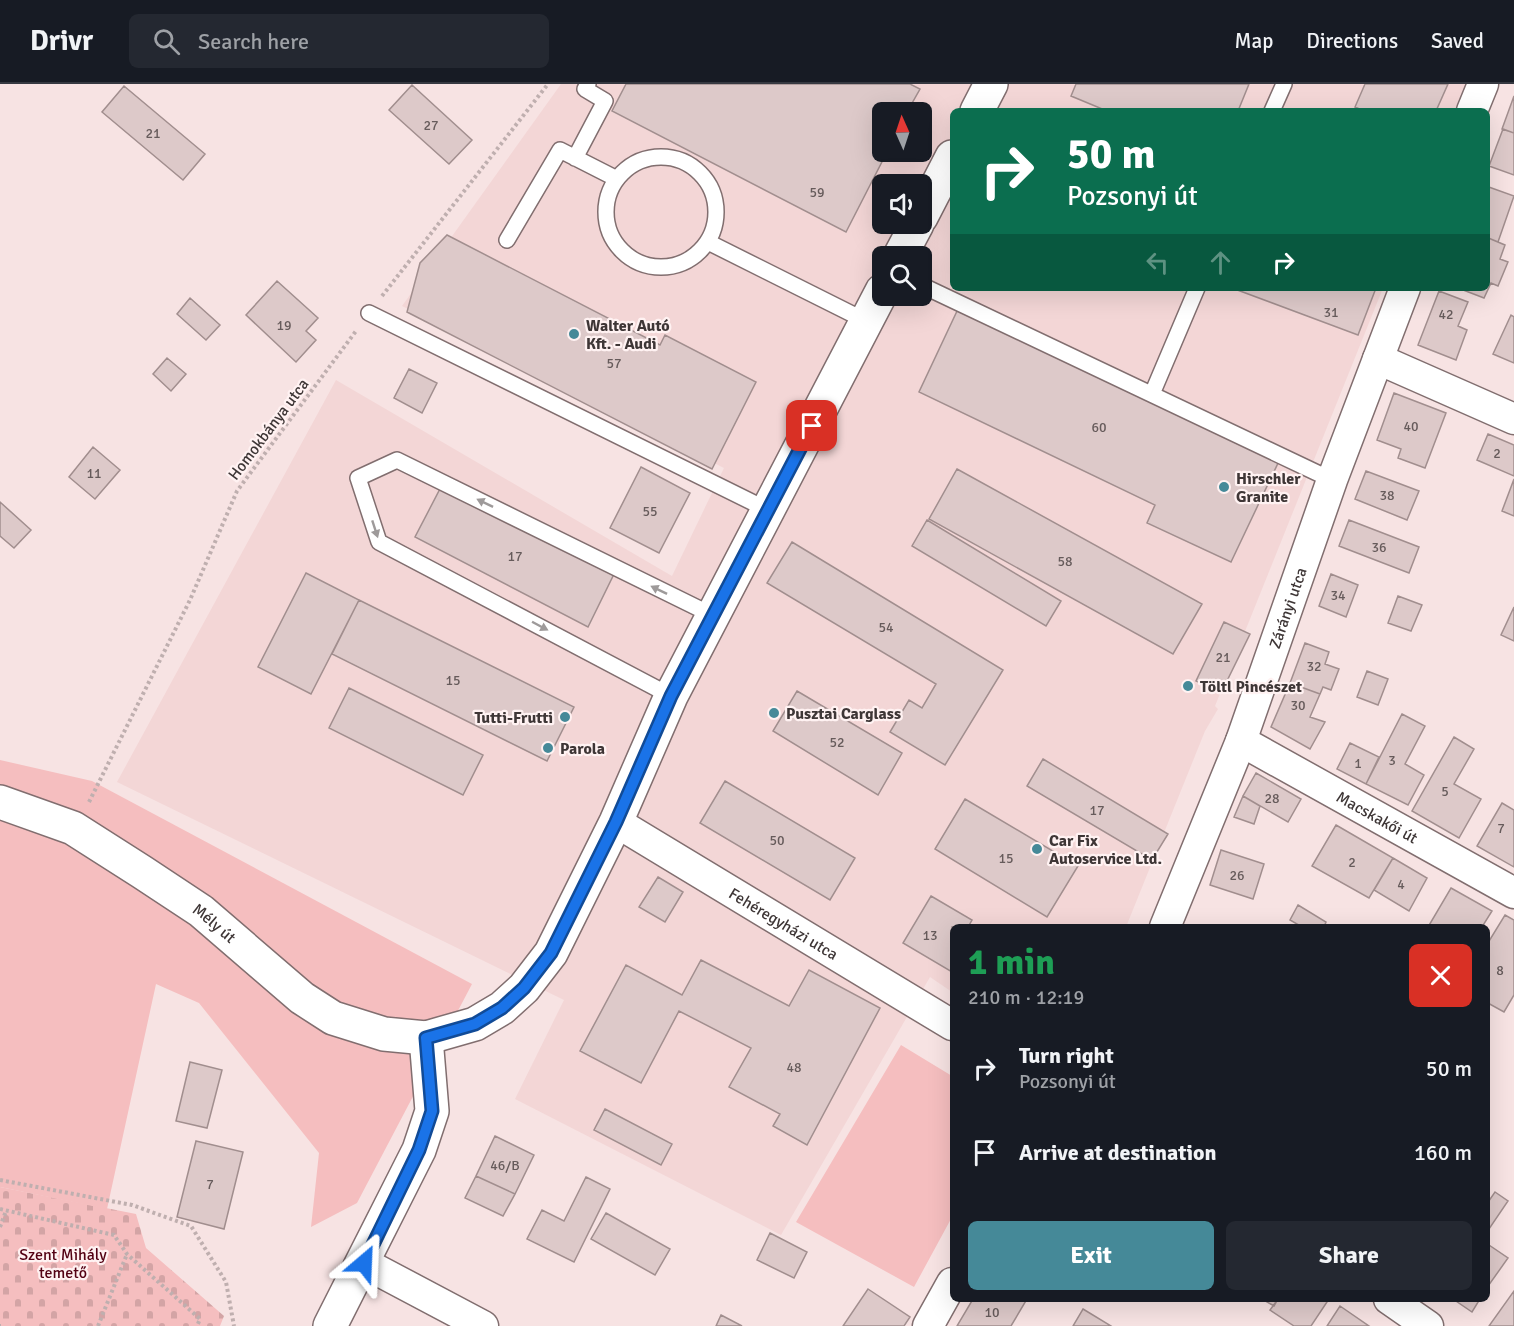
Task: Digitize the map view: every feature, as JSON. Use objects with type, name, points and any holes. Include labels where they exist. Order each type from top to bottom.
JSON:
[{"type":"main road","points":[[978,108],[991,84]]},
{"type":"main road","points":[[932,196],[950,161]]},
{"type":"main road","points":[[330,1326],[364,1263],[419,1150],[432,1111],[426,1038],[475,1024],[502,1008],[524,988],[551,953],[616,822],[671,696],[874,306]]},
{"type":"main road","name":"Mély út","points":[[0,802],[73,828],[201,911],[302,998],[333,1018],[363,1030],[426,1038]]},
{"type":"street","points":[[1474,108],[1483,84]]},
{"type":"street","name":"Zárányi utca","points":[[1166,924],[1241,741],[1332,480],[1404,291]]},
{"type":"street","points":[[1378,359],[1514,418]]},
{"type":"street","name":"Macskakői út","points":[[1241,741],[1514,893]]},
{"type":"street","name":"Fehéregyházi utca","points":[[616,822],[950,1024]]},
{"type":"street","points":[[364,1263],[483,1326]]},
{"type":"street","points":[[928,1326],[950,1288]]},
{"type":"street","points":[[1393,1302],[1428,1326]]},
{"type":"lane","points":[[575,158],[605,101],[585,89],[588,84]]},
{"type":"lane","points":[[1273,108],[1284,84]]},
{"type":"lane","points":[[507,240],[560,150],[617,179]]},
{"type":"lane","points":[[665,157],[684,162],[699,172],[711,187],[716,206],[715,224],[708,242],[688,259],[663,268],[646,266],[630,258],[617,246],[609,230],[606,212],[608,194],[617,179],[630,167],[647,159],[665,157]]},
{"type":"lane","points":[[708,242],[866,321]]},
{"type":"lane","points":[[932,290],[1332,480]]},
{"type":"lane","points":[[1152,394],[1196,291]]},
{"type":"lane","points":[[369,313],[768,510]]},
{"type":"lane","points":[[671,696],[379,542],[358,478],[397,460],[712,615]]},
{"type":"path","name":"Homokbánya utca","points":[[73,828],[91,799],[190,600],[237,490],[369,313],[548,84]]},
{"type":"path","points":[[0,1180],[132,1206],[191,1226],[226,1282],[234,1326]]},
{"type":"path","points":[[0,1209],[114,1235],[127,1254],[200,1318],[197,1326]]},
{"type":"path","points":[[0,1227],[6,1210]]},
{"type":"path","points":[[98,1326],[127,1254]]},
{"type":"shaded area","points":[[561,84],[1465,84],[1455,108],[950,108],[950,291],[1382,291],[1215,706],[1218,709],[1205,731],[1127,924],[950,924],[950,991],[930,977],[781,1235],[515,1099],[564,1000],[117,782],[336,380],[672,576],[724,468],[402,306]]},
{"type":"green space","points":[[0,760],[92,781],[472,984],[357,1203],[311,1227],[319,1153],[199,1003],[156,984],[107,1209],[0,1187]]},
{"type":"green space","points":[[901,1045],[950,1075],[950,1221],[914,1287],[796,1222]]},
{"type":"green space","name":"Szent Mihály temető","points":[[0,1187],[136,1214],[146,1248],[224,1316],[220,1326],[0,1326]]},
{"type":"building","points":[[626,84],[910,84],[920,89],[913,102],[872,102],[872,162],[882,162],[876,174],[872,174],[872,181],[846,232],[612,111]]},
{"type":"building","points":[[1076,84],[1249,84],[1239,108],[1100,108],[1071,96]]},
{"type":"building","points":[[1365,84],[1448,84],[1437,108],[1355,107]]},
{"type":"building","points":[[412,85],[472,140],[449,164],[389,110]]},
{"type":"building","points":[[124,86],[205,154],[183,180],[102,112]]},
{"type":"building","points":[[1514,96],[1514,133],[1502,129]]},
{"type":"building","points":[[1503,129],[1514,133],[1514,175],[1490,166]]},
{"type":"building","points":[[1490,187],[1514,196],[1498,242],[1490,239]]},
{"type":"building","points":[[447,235],[660,345],[665,335],[756,382],[712,469],[407,312],[420,263]]},
{"type":"building","points":[[1490,239],[1505,245],[1500,259],[1508,262],[1498,286],[1491,283],[1490,285]]},
{"type":"building","points":[[277,281],[318,318],[306,331],[316,340],[296,362],[246,315]]},
{"type":"building","points":[[1240,291],[1375,291],[1358,335]]},
{"type":"building","points":[[1439,291],[1468,302],[1458,326],[1467,330],[1456,360],[1418,345]]},
{"type":"building","points":[[1466,291],[1487,291],[1484,298]]},
{"type":"building","points":[[190,298],[220,325],[206,340],[177,314]]},
{"type":"building","points":[[958,309],[1279,461],[1231,562],[1147,523],[1155,505],[919,392]]},
{"type":"building","points":[[1511,315],[1514,317],[1514,363],[1493,354]]},
{"type":"building","points":[[167,358],[186,374],[171,391],[153,374]]},
{"type":"building","points":[[409,369],[437,383],[422,413],[394,398]]},
{"type":"building","points":[[1394,393],[1446,413],[1425,468],[1398,458],[1401,449],[1377,440]]},
{"type":"building","points":[[1488,434],[1514,445],[1514,476],[1477,460]]},
{"type":"building","points":[[93,447],[120,470],[95,499],[69,477]]},
{"type":"building","points":[[641,467],[690,493],[659,553],[610,528]]},
{"type":"building","points":[[957,469],[1202,604],[1173,654],[929,519]]},
{"type":"building","points":[[1366,471],[1419,491],[1407,520],[1355,499]]},
{"type":"building","points":[[1514,479],[1514,516],[1502,511]]},
{"type":"building","points":[[442,485],[614,574],[588,627],[415,537]]},
{"type":"building","points":[[0,502],[31,530],[14,548],[0,536]]},
{"type":"building","points":[[927,520],[1061,601],[1046,626],[912,546]]},
{"type":"building","points":[[1349,520],[1419,547],[1409,573],[1339,546]]},
{"type":"building","points":[[792,542],[1003,670],[945,765],[890,732],[909,700],[922,708],[936,684],[767,583]]},
{"type":"building","points":[[306,573],[359,600],[311,694],[258,667]]},
{"type":"building","points":[[1331,574],[1358,585],[1346,617],[1319,606]]},
{"type":"building","points":[[1398,596],[1422,605],[1411,631],[1388,623]]},
{"type":"building","points":[[359,600],[574,707],[547,761],[332,654]]},
{"type":"building","points":[[1514,607],[1514,641],[1501,635]]},
{"type":"building","points":[[1224,622],[1250,634],[1221,693],[1196,681]]},
{"type":"building","points":[[1305,643],[1329,652],[1325,664],[1339,669],[1331,690],[1323,687],[1320,694],[1290,683]]},
{"type":"building","points":[[1367,671],[1388,679],[1378,705],[1357,697]]},
{"type":"building","points":[[1290,683],[1320,694],[1310,717],[1325,722],[1310,749],[1271,727]]},
{"type":"building","points":[[349,688],[483,755],[463,795],[329,728]]},
{"type":"building","points":[[797,691],[902,753],[878,795],[773,731]]},
{"type":"building","points":[[1402,714],[1425,726],[1405,764],[1424,775],[1408,805],[1366,784]]},
{"type":"building","points":[[1454,737],[1474,749],[1454,784],[1481,799],[1459,838],[1412,811]]},
{"type":"building","points":[[1350,743],[1379,757],[1366,784],[1337,769]]},
{"type":"building","points":[[1043,759],[1168,834],[1152,860],[1027,786]]},
{"type":"building","points":[[1256,773],[1301,799],[1288,822],[1243,796]]},
{"type":"building","points":[[725,781],[855,858],[830,900],[700,823]]},
{"type":"building","points":[[1243,796],[1260,806],[1254,824],[1234,817]]},
{"type":"building","points":[[965,799],[1078,866],[1047,917],[935,849]]},
{"type":"building","points":[[1502,803],[1514,810],[1514,867],[1477,846]]},
{"type":"building","points":[[1336,825],[1393,858],[1369,898],[1312,866]]},
{"type":"building","points":[[1221,850],[1264,864],[1253,899],[1210,885]]},
{"type":"building","points":[[1393,858],[1427,878],[1409,911],[1374,890]]},
{"type":"building","points":[[658,877],[683,892],[665,922],[639,907]]},
{"type":"building","points":[[1451,888],[1492,911],[1484,924],[1430,924]]},
{"type":"building","points":[[931,896],[972,920],[970,924],[950,924],[950,971],[903,943]]},
{"type":"building","points":[[1298,905],[1326,922],[1325,924],[1297,924],[1290,920]]},
{"type":"building","points":[[1505,915],[1514,920],[1514,995],[1504,1012],[1490,1004],[1490,939]]},
{"type":"building","points":[[701,960],[789,1006],[809,970],[880,1008],[807,1145],[773,1126],[780,1114],[729,1087],[751,1048],[679,1011],[641,1083],[580,1051],[626,965],[682,995]]},
{"type":"building","points":[[190,1062],[222,1070],[207,1128],[176,1121]]},
{"type":"building","points":[[605,1109],[672,1144],[661,1165],[594,1130]]},
{"type":"building","points":[[495,1136],[534,1155],[515,1194],[476,1176]]},
{"type":"building","points":[[196,1141],[243,1152],[224,1229],[177,1217]]},
{"type":"building","points":[[476,1176],[515,1194],[503,1216],[465,1198]]},
{"type":"building","points":[[586,1177],[610,1189],[574,1262],[527,1239],[542,1210],[564,1221]]},
{"type":"building","points":[[1495,1192],[1508,1201],[1490,1228],[1490,1199]]},
{"type":"building","points":[[606,1213],[670,1249],[655,1275],[591,1239]]},
{"type":"building","points":[[770,1233],[807,1252],[794,1278],[757,1260]]},
{"type":"building","points":[[1490,1246],[1508,1258],[1490,1283]]},
{"type":"building","points":[[868,1289],[910,1317],[904,1326],[843,1326]]},
{"type":"building","points":[[1514,1291],[1514,1326],[1489,1326]]},
{"type":"building","points":[[971,1302],[1025,1302],[1011,1326],[957,1326]]},
{"type":"building","points":[[1276,1302],[1327,1302],[1311,1326],[1294,1326],[1270,1310]]},
{"type":"building","points":[[1457,1302],[1478,1302],[1472,1312]]},
{"type":"building","points":[[1340,1306],[1369,1326],[1327,1326]]},
{"type":"building","points":[[1083,1309],[1111,1326],[1073,1326]]},
{"type":"building","points":[[721,1315],[742,1326],[716,1326]]},
{"type":"place","name":"Walter Autó Kft. - Audi","points":[[574,334]]},
{"type":"place","name":"Hirschler Granite","points":[[1224,487]]},
{"type":"place","name":"Töltl Pincészet","points":[[1188,686]]},
{"type":"place","name":"Pusztai Carglass","points":[[774,713]]},
{"type":"place","name":"Tutti-Frutti","points":[[565,717]]},
{"type":"place","name":"Parola","points":[[548,748]]},
{"type":"place","name":"Car Fix Autoservice Ltd.","points":[[1037,849]]},
{"type":"route","points":[[364,1263],[419,1150],[432,1111],[426,1038],[475,1024],[502,1008],[524,988],[551,953],[616,822],[671,696],[812,426]]}]
